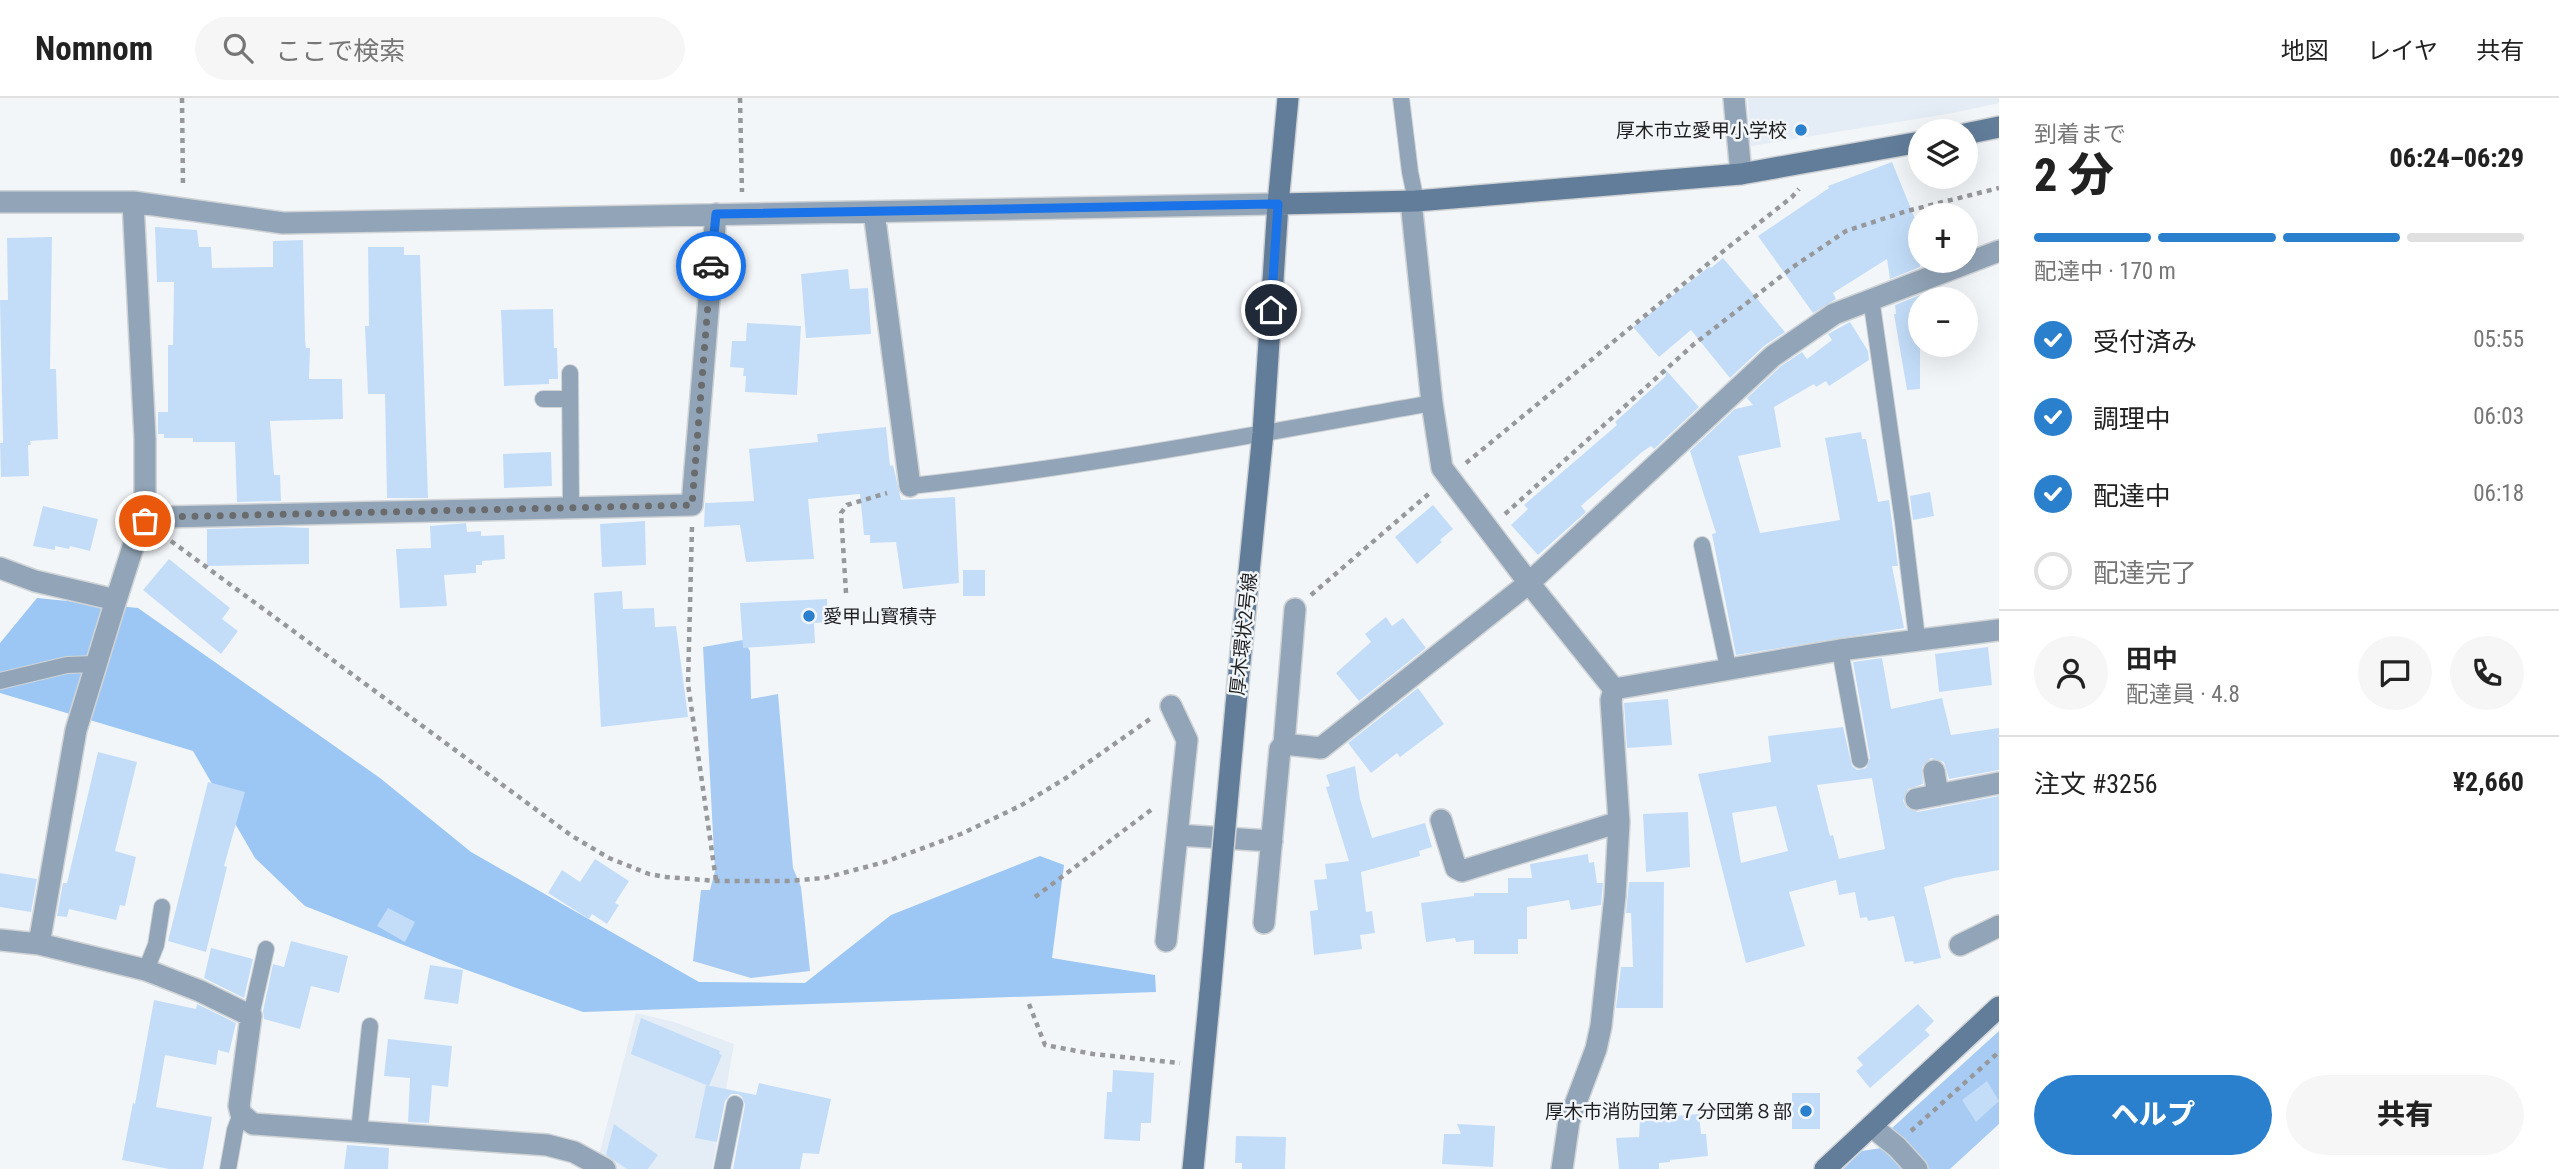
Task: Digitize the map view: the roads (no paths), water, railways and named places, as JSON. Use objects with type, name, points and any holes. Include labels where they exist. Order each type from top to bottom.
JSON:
[{"type":"street","name":"厚木環状2号線","points":[[1193,1169],[1263,433],[1288,98]]},
{"type":"street","points":[[1734,98],[1741,174]]},
{"type":"street","points":[[1978,131],[1999,127]]},
{"type":"street","points":[[0,202],[133,201],[283,223],[1414,201],[1741,174],[1908,144]]},
{"type":"street","points":[[39,944],[76,730],[133,547],[145,521],[145,439],[133,201]]},
{"type":"street","points":[[1414,201],[1432,403],[1442,468],[1614,689]]},
{"type":"street","points":[[874,212],[910,486]]},
{"type":"street","points":[[145,521],[164,517],[692,505],[716,214]]},
{"type":"street","points":[[1284,744],[1321,748],[1529,583],[1773,356],[1833,314],[1999,251]]},
{"type":"street","points":[[0,568],[35,581],[116,600]]},
{"type":"street","points":[[1264,923],[1280,749],[1284,744],[1295,609]]},
{"type":"street","points":[[1614,689],[1728,667],[1917,639],[1999,630]]},
{"type":"street","points":[[1562,1169],[1569,1121],[1596,1049],[1601,1027],[1615,896],[1619,822],[1611,700],[1614,689]]},
{"type":"street","points":[[1166,941],[1187,740],[1171,706]]},
{"type":"street","points":[[1934,771],[1938,794]]},
{"type":"street","points":[[1916,799],[1999,783]]},
{"type":"street","points":[[1441,820],[1456,869],[1462,872],[1619,822]]},
{"type":"street","points":[[1177,835],[1272,841]]},
{"type":"street","points":[[1960,945],[1986,927]]},
{"type":"street","points":[[0,940],[39,944],[146,970],[221,1000],[251,1016],[239,1106],[241,1114],[253,1124],[547,1145],[574,1152],[605,1169]]},
{"type":"street","points":[[1825,1169],[1999,1007]]},
{"type":"street","points":[[1871,1126],[1917,1169]]},
{"type":"lane","points":[[1401,98],[1414,201]]},
{"type":"lane","points":[[1871,298],[1917,639]]},
{"type":"lane","points":[[570,373],[571,508]]},
{"type":"lane","points":[[543,399],[570,399]]},
{"type":"lane","points":[[910,486],[988,478],[1432,403]]},
{"type":"lane","points":[[1702,545],[1728,667]]},
{"type":"lane","points":[[1840,650],[1860,760]]},
{"type":"lane","points":[[0,681],[67,665],[95,664]]},
{"type":"lane","points":[[146,970],[156,945],[162,907]]},
{"type":"lane","points":[[251,1016],[266,950]]},
{"type":"lane","points":[[359,1131],[370,1026]]},
{"type":"lane","points":[[722,1169],[734,1104]]},
{"type":"lane","points":[[228,1169],[235,1130],[241,1114]]},
{"type":"place","name":"厚木市立愛甲小学校","points":[[1801,130]]},
{"type":"place","name":"愛甲山寳積寺","points":[[809,616]]},
{"type":"place","name":"厚木市消防団第７分団第８部","points":[[1806,1111]]}]
